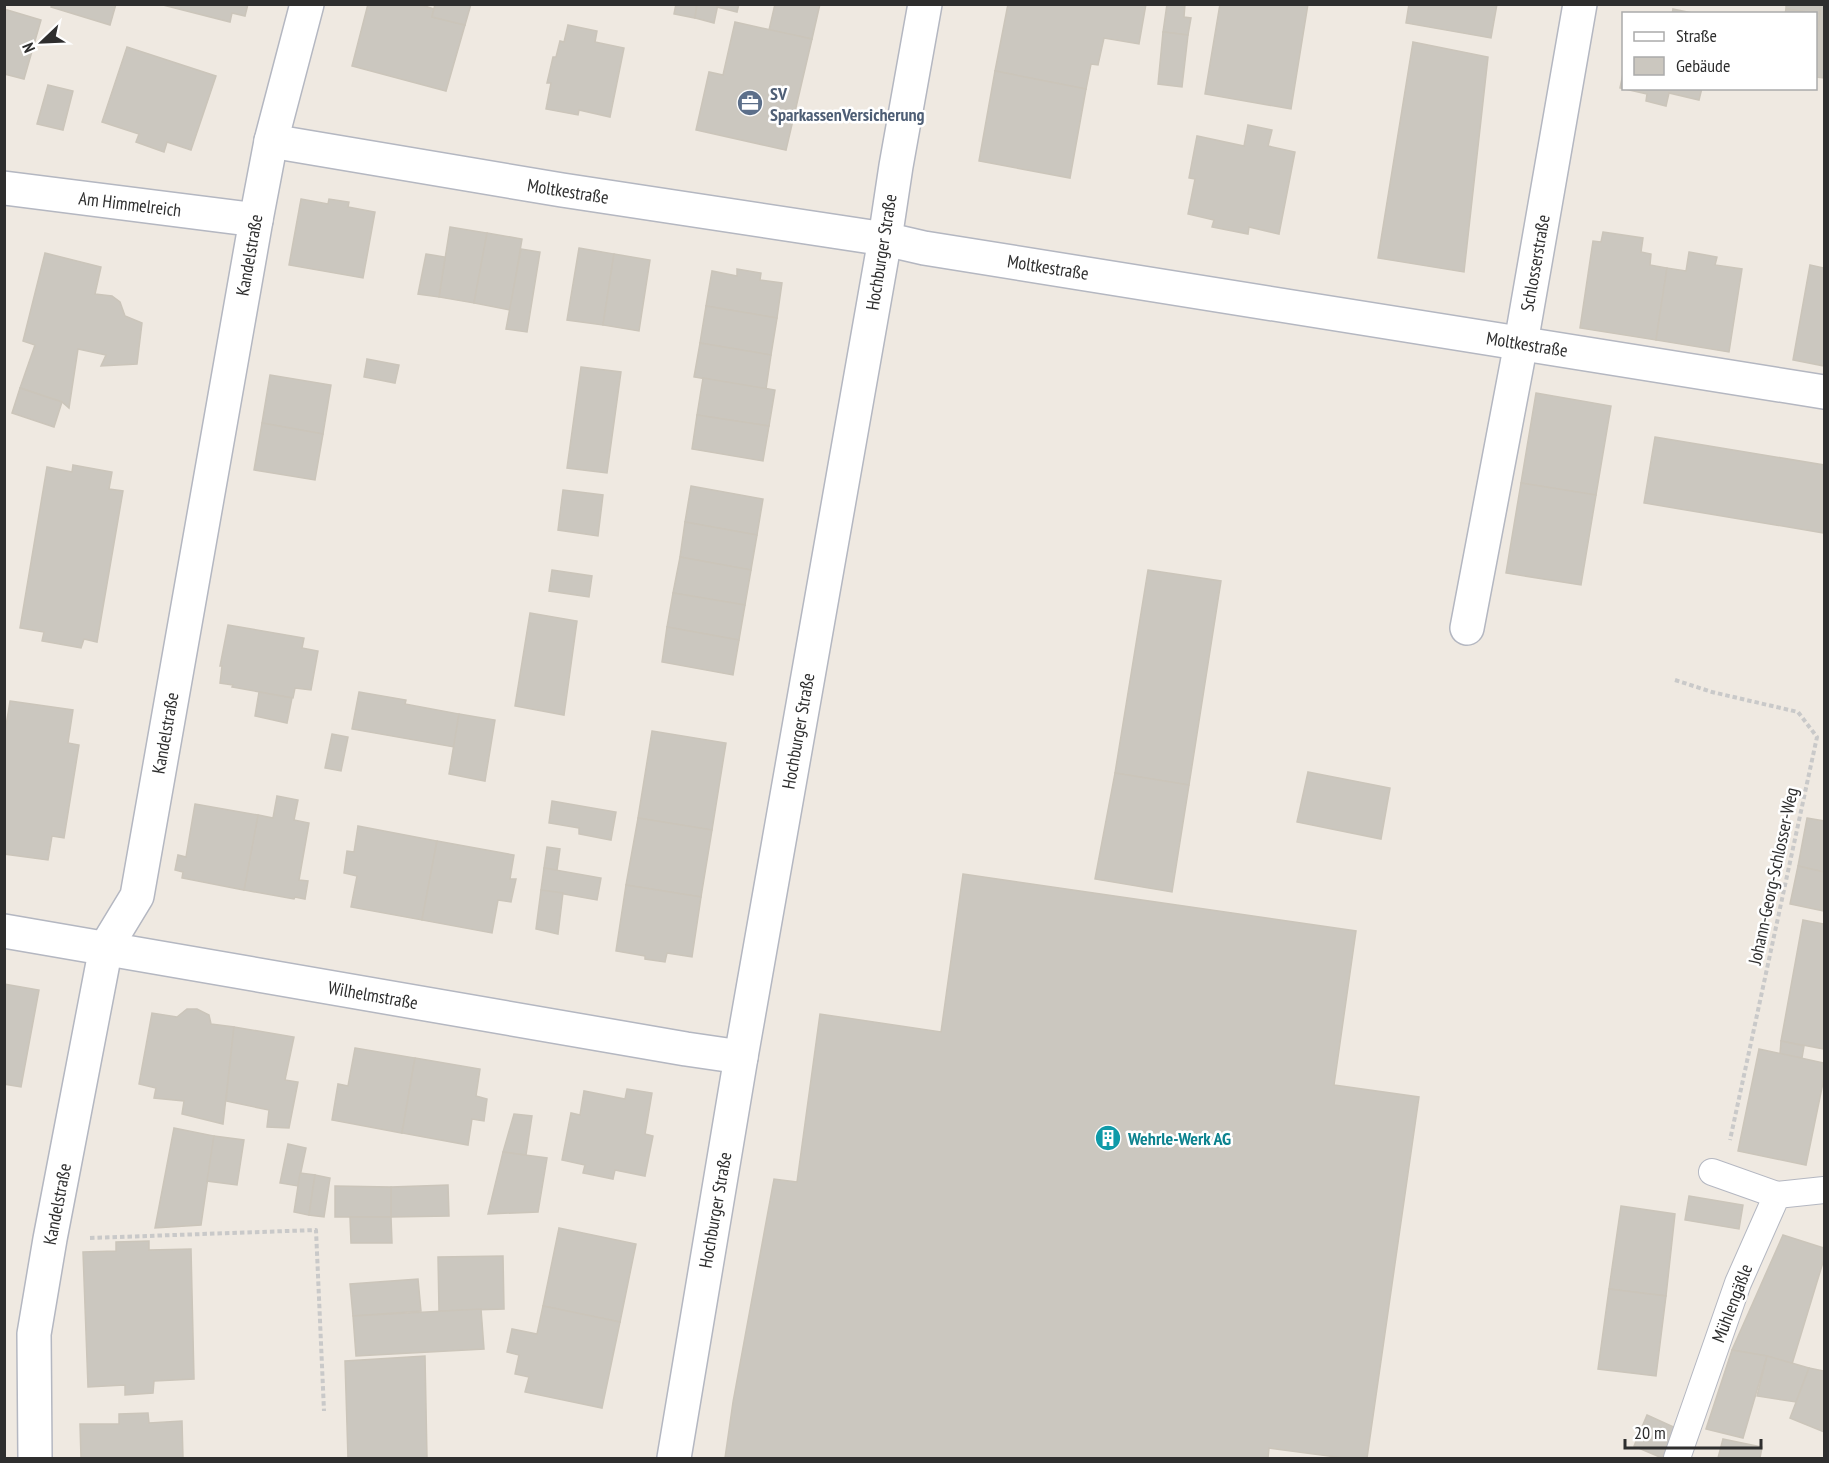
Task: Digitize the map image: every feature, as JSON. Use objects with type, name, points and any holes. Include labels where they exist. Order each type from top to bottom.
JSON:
[{"type":"street","name":"Kandelstraße","points":[[35,1458],[33,1334],[50,1239],[106,947],[137,896],[271,141],[307,4]]},
{"type":"street","name":"Hochburger Straße","points":[[674,1458],[741,1057],[926,4]]},
{"type":"street","name":"Schlosserstraße","points":[[1467,628],[1521,343],[1580,4]]},
{"type":"street","name":"Moltkestraße","points":[[271,141],[562,190],[885,239],[924,248],[1824,392]]},
{"type":"street","name":"Am Himmelreich","points":[[4,188],[256,220]]},
{"type":"street","name":"Wilhelmstraße","points":[[4,931],[741,1057]]},
{"type":"lane","points":[[1717,1174],[1777,1195],[1824,1190]]},
{"type":"lane","name":"Mühlengäßle","points":[[1677,1458],[1738,1283],[1777,1195]]},
{"type":"path","name":"Johann-Georg-Schlosser-Weg","points":[[1675,680],[1712,692],[1798,712],[1817,737],[1717,1174]]},
{"type":"path","points":[[50,1239],[316,1230],[324,1410]]},
{"type":"building","points":[[52,4],[116,4],[110,25],[51,7]]},
{"type":"building","points":[[159,4],[248,4],[245,16],[232,13],[230,22]]},
{"type":"building","points":[[368,4],[419,4],[434,9],[432,17],[465,25],[446,91],[352,66]]},
{"type":"building","points":[[435,4],[471,4],[465,25],[432,17]]},
{"type":"building","points":[[676,4],[697,4],[695,18],[674,14]]},
{"type":"building","points":[[697,4],[718,4],[714,23],[695,18]]},
{"type":"building","points":[[718,4],[739,4],[737,12],[717,7]]},
{"type":"building","points":[[775,4],[820,4],[812,39],[769,30]]},
{"type":"building","points":[[1008,4],[1146,4],[1139,44],[1104,38],[1098,65],[1091,64],[1086,89],[995,71]]},
{"type":"building","points":[[1167,4],[1185,4],[1184,17],[1191,18],[1188,35],[1163,32]]},
{"type":"building","points":[[1220,4],[1308,4],[1291,109],[1205,94]]},
{"type":"building","points":[[1409,4],[1497,4],[1491,38],[1406,23]]},
{"type":"building","points":[[1786,4],[1821,4],[1820,14],[1786,9]]},
{"type":"building","points":[[1821,4],[1824,4],[1824,78],[1817,77],[1817,37]]},
{"type":"building","points":[[4,9],[41,20],[24,79],[4,74]]},
{"type":"building","points":[[1786,9],[1806,12],[1785,12]]},
{"type":"building","points":[[1817,14],[1820,14],[1817,35]]},
{"type":"building","name":"SV SparkassenVersicherung","points":[[735,22],[812,39],[786,150],[696,130],[709,72],[723,75]]},
{"type":"building","points":[[568,25],[597,31],[595,42],[624,48],[610,117],[579,110],[578,115],[546,109],[551,83],[547,83],[553,57],[556,57],[560,41],[564,42]]},
{"type":"building","points":[[1163,32],[1188,35],[1182,87],[1158,84]]},
{"type":"building","points":[[1413,42],[1488,57],[1464,272],[1378,258]]},
{"type":"building","points":[[127,47],[216,76],[191,150],[167,142],[164,152],[136,142],[139,134],[102,122]]},
{"type":"building","points":[[995,71],[1086,89],[1070,178],[979,161]]},
{"type":"building","points":[[48,85],[73,91],[63,130],[37,124]]},
{"type":"building","points":[[1629,90],[1702,90],[1699,100],[1669,93],[1666,106],[1646,101],[1647,94]]},
{"type":"building","points":[[1248,125],[1272,130],[1268,146],[1295,152],[1279,234],[1249,227],[1248,234],[1212,227],[1214,220],[1188,214],[1195,179],[1189,178],[1197,136],[1244,146]]},
{"type":"building","points":[[301,199],[328,204],[329,199],[349,202],[348,207],[375,212],[363,278],[289,265]]},
{"type":"building","points":[[450,227],[487,233],[474,303],[439,297]]},
{"type":"building","points":[[1603,232],[1643,238],[1641,252],[1651,254],[1650,265],[1667,268],[1656,340],[1580,328],[1593,241],[1601,242]]},
{"type":"building","points":[[487,233],[522,239],[510,310],[474,303]]},
{"type":"building","points":[[579,248],[614,254],[603,325],[567,320]]},
{"type":"building","points":[[521,249],[540,252],[527,332],[506,329]]},
{"type":"building","points":[[1689,252],[1717,257],[1715,265],[1742,269],[1729,352],[1656,340],[1667,268],[1686,271]]},
{"type":"building","points":[[45,253],[101,267],[95,294],[112,296],[120,302],[125,316],[142,323],[137,364],[101,366],[106,355],[78,349],[69,408],[62,402],[20,388],[35,345],[23,341]]},
{"type":"building","points":[[426,254],[445,257],[439,297],[418,294]]},
{"type":"building","points":[[614,254],[650,260],[639,331],[603,325]]},
{"type":"building","points":[[1810,265],[1824,268],[1824,366],[1793,360]]},
{"type":"building","points":[[737,269],[761,273],[760,280],[782,283],[777,318],[706,306],[712,271],[737,276]]},
{"type":"building","points":[[706,306],[777,318],[771,355],[700,343]]},
{"type":"building","points":[[700,343],[771,355],[766,389],[694,377]]},
{"type":"building","points":[[367,359],[399,365],[395,383],[364,377]]},
{"type":"building","points":[[581,367],[621,372],[607,473],[567,468]]},
{"type":"building","points":[[270,375],[331,385],[323,434],[262,423]]},
{"type":"building","points":[[703,378],[775,390],[769,426],[697,415]]},
{"type":"building","points":[[20,388],[62,402],[54,427],[12,413]]},
{"type":"building","points":[[1536,393],[1611,406],[1596,495],[1521,483]]},
{"type":"building","points":[[697,415],[769,426],[763,461],[692,449]]},
{"type":"building","points":[[262,423],[323,434],[315,480],[254,470]]},
{"type":"building","points":[[1655,437],[1824,465],[1824,533],[1644,503]]},
{"type":"building","points":[[73,465],[112,472],[109,489],[123,491],[97,642],[84,639],[81,648],[42,641],[44,632],[20,628],[47,467],[72,472]]},
{"type":"building","points":[[1521,483],[1596,495],[1581,585],[1506,573]]},
{"type":"building","points":[[691,486],[763,499],[757,535],[685,522]]},
{"type":"building","points":[[563,490],[603,495],[598,536],[558,530]]},
{"type":"building","points":[[685,522],[757,535],[751,570],[680,557]]},
{"type":"building","points":[[680,557],[751,570],[745,605],[673,593]]},
{"type":"building","points":[[552,570],[592,576],[589,597],[549,591]]},
{"type":"building","points":[[1148,570],[1221,581],[1189,785],[1115,773]]},
{"type":"building","points":[[673,593],[745,605],[739,640],[667,627]]},
{"type":"building","points":[[530,613],[577,621],[564,715],[515,706]]},
{"type":"building","points":[[228,625],[304,638],[302,648],[318,651],[311,690],[295,688],[293,698],[220,683],[222,666],[220,666]]},
{"type":"building","points":[[667,627],[739,640],[733,675],[662,662]]},
{"type":"building","points":[[259,692],[292,698],[287,723],[255,716]]},
{"type":"building","points":[[359,692],[406,700],[405,704],[459,714],[454,747],[352,729]]},
{"type":"building","points":[[10,701],[73,710],[68,743],[79,745],[64,838],[52,836],[48,860],[4,854],[4,738]]},
{"type":"building","points":[[459,714],[495,720],[485,781],[449,774]]},
{"type":"building","points":[[652,731],[726,743],[712,830],[638,818]]},
{"type":"building","points":[[332,734],[348,737],[341,771],[325,768]]},
{"type":"building","points":[[1308,772],[1390,788],[1381,839],[1297,822]]},
{"type":"building","points":[[1115,773],[1189,785],[1172,892],[1095,879]]},
{"type":"building","points":[[277,796],[298,800],[294,820],[309,823],[299,880],[308,881],[305,899],[244,890],[258,815],[273,818]]},
{"type":"building","points":[[552,801],[616,812],[611,840],[579,834],[579,828],[549,823]]},
{"type":"building","points":[[195,804],[258,815],[244,890],[182,878],[183,872],[175,870],[178,855],[186,857]]},
{"type":"building","points":[[638,818],[712,830],[701,897],[626,885]]},
{"type":"building","points":[[1807,818],[1824,821],[1824,872],[1798,866]]},
{"type":"building","points":[[358,826],[437,841],[422,920],[351,907],[357,876],[344,873],[347,851],[354,852]]},
{"type":"building","points":[[437,841],[514,855],[510,879],[516,879],[511,902],[498,900],[492,933],[422,920]]},
{"type":"building","points":[[547,847],[560,849],[557,870],[544,868]]},
{"type":"building","points":[[1798,866],[1824,872],[1824,911],[1790,904]]},
{"type":"building","points":[[544,868],[601,878],[597,900],[541,890]]},
{"type":"building","name":"Wehrle-Werk AG","points":[[963,874],[1356,931],[1334,1085],[1419,1097],[1367,1458],[1344,1458],[1269,1448],[1268,1458],[725,1458],[733,1402],[774,1179],[797,1182],[820,1014],[941,1032]]},
{"type":"building","points":[[626,885],[701,897],[692,957],[667,953],[665,962],[616,951]]},
{"type":"building","points":[[541,890],[563,893],[558,934],[536,929]]},
{"type":"building","points":[[1803,920],[1824,924],[1824,1049],[1781,1041]]},
{"type":"building","points":[[4,984],[39,990],[21,1087],[4,1084]]},
{"type":"building","points":[[187,1009],[197,1009],[209,1015],[211,1024],[234,1027],[223,1124],[182,1114],[184,1101],[154,1098],[156,1088],[139,1084],[152,1013],[177,1017]]},
{"type":"building","points":[[234,1027],[294,1037],[285,1080],[298,1082],[289,1128],[267,1127],[269,1110],[226,1101]]},
{"type":"building","points":[[1781,1041],[1804,1046],[1802,1058],[1780,1054]]},
{"type":"building","points":[[355,1048],[415,1058],[402,1133],[332,1120],[338,1084],[348,1086]]},
{"type":"building","points":[[1759,1049],[1824,1063],[1824,1078],[1806,1165],[1738,1151]]},
{"type":"building","points":[[415,1058],[480,1069],[476,1096],[487,1099],[484,1121],[472,1119],[468,1145],[402,1133]]},
{"type":"building","points":[[627,1089],[652,1093],[645,1134],[653,1136],[645,1176],[615,1170],[613,1179],[583,1173],[585,1165],[562,1160],[571,1113],[580,1115],[584,1091],[625,1099]]},
{"type":"building","points":[[514,1114],[532,1116],[526,1155],[503,1152]]},
{"type":"building","points":[[174,1128],[214,1136],[201,1225],[155,1228]]},
{"type":"building","points":[[214,1136],[244,1140],[237,1185],[207,1181]]},
{"type":"building","points":[[288,1144],[306,1148],[298,1186],[280,1183]]},
{"type":"building","points":[[503,1152],[547,1158],[538,1212],[488,1214]]},
{"type":"building","points":[[300,1173],[315,1175],[309,1215],[294,1212]]},
{"type":"building","points":[[315,1175],[330,1178],[324,1217],[309,1215]]},
{"type":"building","points":[[448,1185],[449,1216],[391,1217],[391,1187]]},
{"type":"building","points":[[335,1186],[391,1187],[391,1217],[335,1217]]},
{"type":"building","points":[[1689,1196],[1743,1205],[1739,1229],[1685,1220]]},
{"type":"building","points":[[1621,1206],[1675,1214],[1666,1296],[1609,1289]]},
{"type":"building","points":[[350,1217],[391,1217],[392,1243],[351,1243]]},
{"type":"building","points":[[559,1228],[636,1244],[620,1322],[543,1306]]},
{"type":"building","points":[[1783,1235],[1824,1248],[1824,1259],[1792,1364],[1767,1356],[1732,1350]]},
{"type":"building","points":[[149,1241],[149,1250],[191,1249],[194,1379],[154,1381],[153,1393],[125,1395],[125,1385],[88,1387],[83,1252],[116,1251],[116,1242]]},
{"type":"building","points":[[503,1256],[504,1309],[439,1311],[438,1257]]},
{"type":"building","points":[[418,1279],[421,1311],[353,1316],[350,1284]]},
{"type":"building","points":[[1609,1289],[1666,1296],[1656,1376],[1598,1369]]},
{"type":"building","points":[[543,1306],[620,1322],[602,1408],[525,1392],[529,1377],[515,1374],[519,1355],[507,1352],[512,1329],[537,1334]]},
{"type":"building","points":[[481,1309],[484,1349],[356,1356],[353,1316]]},
{"type":"building","points":[[1732,1350],[1767,1356],[1743,1438],[1706,1429]]},
{"type":"building","points":[[425,1356],[427,1458],[348,1458],[345,1361]]},
{"type":"building","points":[[1767,1356],[1809,1368],[1796,1402],[1757,1396]]},
{"type":"building","points":[[1809,1368],[1824,1371],[1824,1432],[1790,1418]]},
{"type":"building","points":[[148,1413],[149,1423],[182,1421],[183,1458],[81,1458],[80,1424],[119,1424],[119,1414]]},
{"type":"building","points":[[1647,1415],[1676,1428],[1662,1458],[1634,1446]]},
{"type":"building","points":[[1723,1439],[1762,1447],[1760,1458],[1718,1458]]},
{"type":"place","name":"SV SparkassenVersicherung","points":[[750,103]]},
{"type":"place","name":"Wehrle-Werk AG","points":[[1108,1138]]}]
